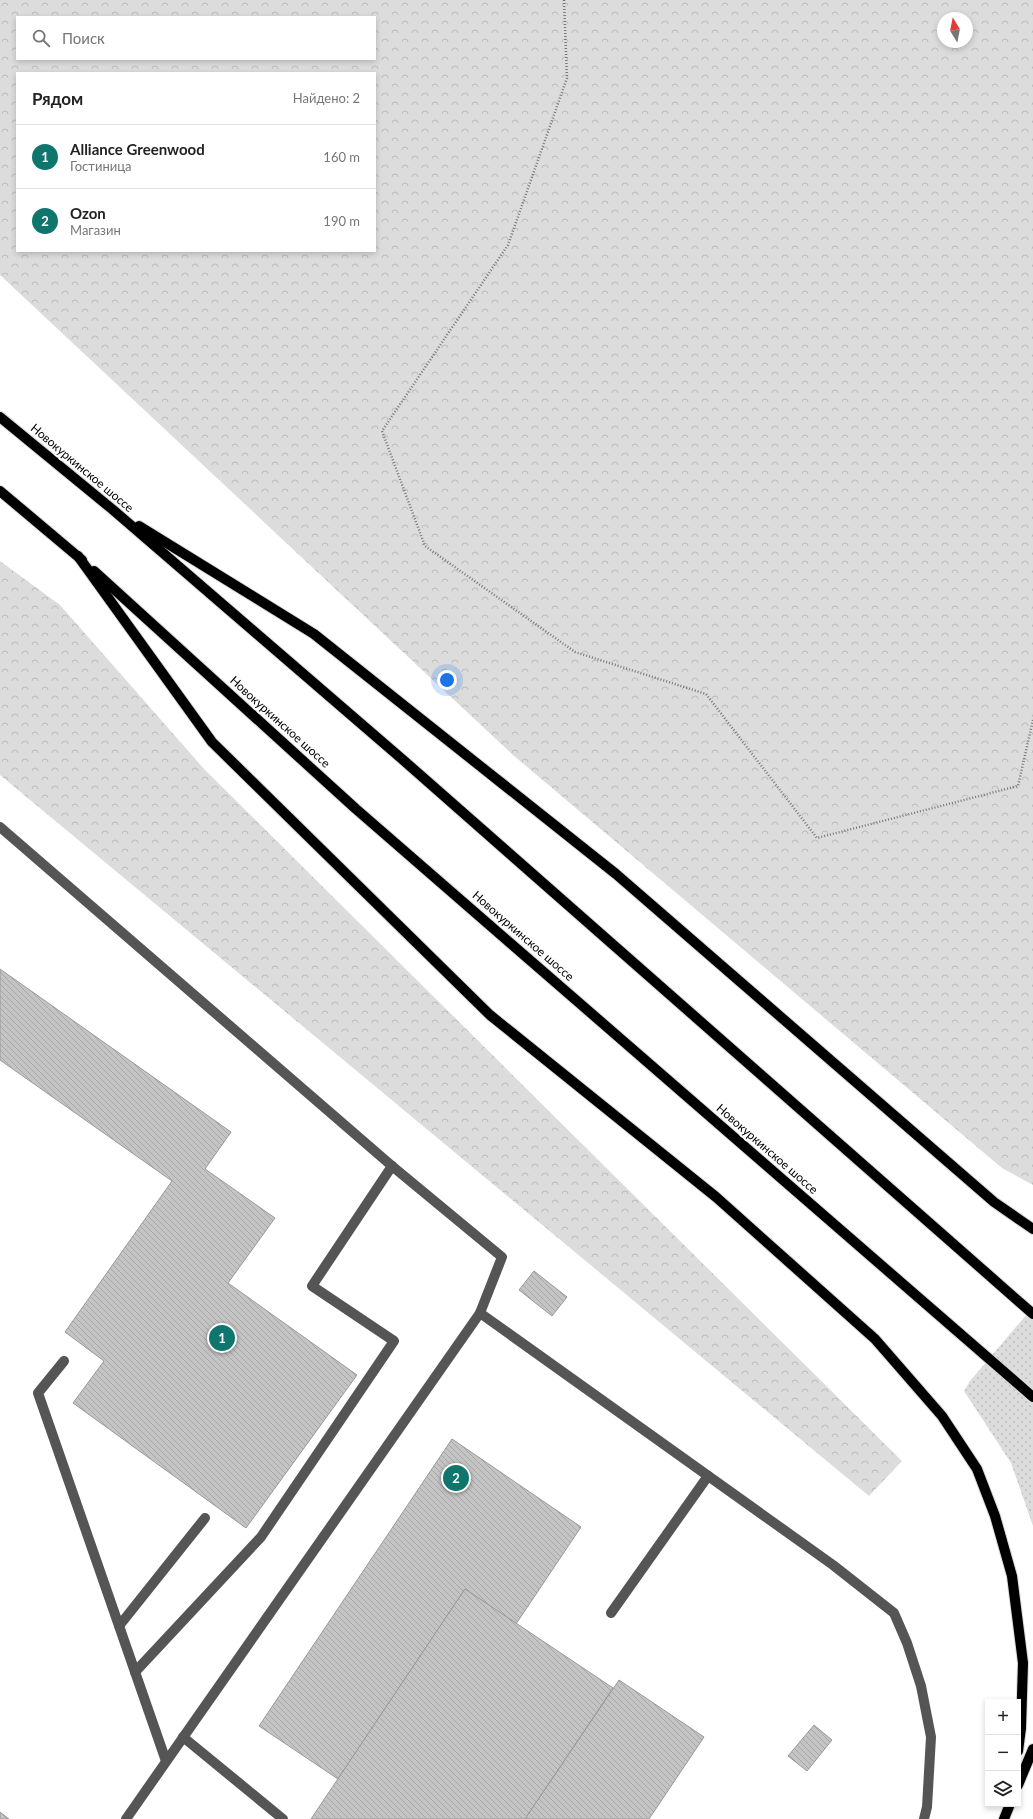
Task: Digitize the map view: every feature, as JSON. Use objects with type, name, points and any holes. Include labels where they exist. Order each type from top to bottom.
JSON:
[{"type":"main road","name":"Новокуркинское шоссе","points":[[0,417],[112,509],[402,759],[1031,1312]]},
{"type":"main road","name":"Новокуркинское шоссе","points":[[0,491],[78,556],[356,809],[1033,1397]]},
{"type":"main road","points":[[112,509],[314,634],[616,874],[994,1202],[1033,1229]]},
{"type":"main road","points":[[78,556],[218,748],[490,1015],[722,1202],[875,1339],[942,1416],[977,1469],[995,1516],[1012,1576],[1023,1663],[1020,1735]]},
{"type":"main road","points":[[1021,1778],[1033,1749]]},
{"type":"main road","points":[[1004,1819],[1009,1807]]},
{"type":"street","points":[[0,826],[392,1166],[502,1257],[480,1313],[126,1819]]},
{"type":"street","points":[[135,1672],[261,1537],[394,1341],[312,1286],[392,1166]]},
{"type":"street","points":[[480,1313],[833,1565],[894,1613],[907,1643],[921,1686],[931,1737],[927,1807],[924,1819]]},
{"type":"street","points":[[64,1361],[38,1393],[166,1761]]},
{"type":"street","points":[[611,1613],[708,1476]]},
{"type":"street","points":[[119,1626],[205,1518]]},
{"type":"street","points":[[183,1737],[283,1819]]},
{"type":"path","points":[[564,0],[567,78],[508,245],[382,432],[425,546],[575,652],[706,694],[817,838],[1018,786],[1033,720]]},
{"type":"green space","points":[[0,0],[1033,0],[1033,1185],[1002,1168],[513,755],[0,275]]},
{"type":"green space","points":[[0,561],[60,605],[205,770],[902,1461],[869,1496],[0,775]]},
{"type":"green space","points":[[1033,1307],[1033,1526],[1011,1463],[964,1391],[970,1381]]},
{"type":"building","points":[[0,969],[231,1132],[205,1169],[275,1218],[228,1283],[357,1375],[246,1528],[73,1403],[104,1361],[65,1332],[172,1181],[0,1060]]},
{"type":"building","points":[[534,1271],[567,1297],[552,1316],[519,1290]]},
{"type":"building","points":[[452,1439],[581,1527],[516,1624],[465,1589],[338,1779],[259,1726]]},
{"type":"building","points":[[465,1589],[613,1688],[525,1819],[311,1819]]},
{"type":"building","points":[[619,1680],[704,1737],[649,1819],[525,1819]]},
{"type":"building","points":[[814,1725],[832,1740],[807,1771],[788,1756]]},
{"type":"building","points":[[0,1812],[9,1819],[0,1819]]},
{"type":"place","name":"Alliance Greenwood","points":[[222,1338]]},
{"type":"place","name":"Ozon","points":[[456,1478]]}]
